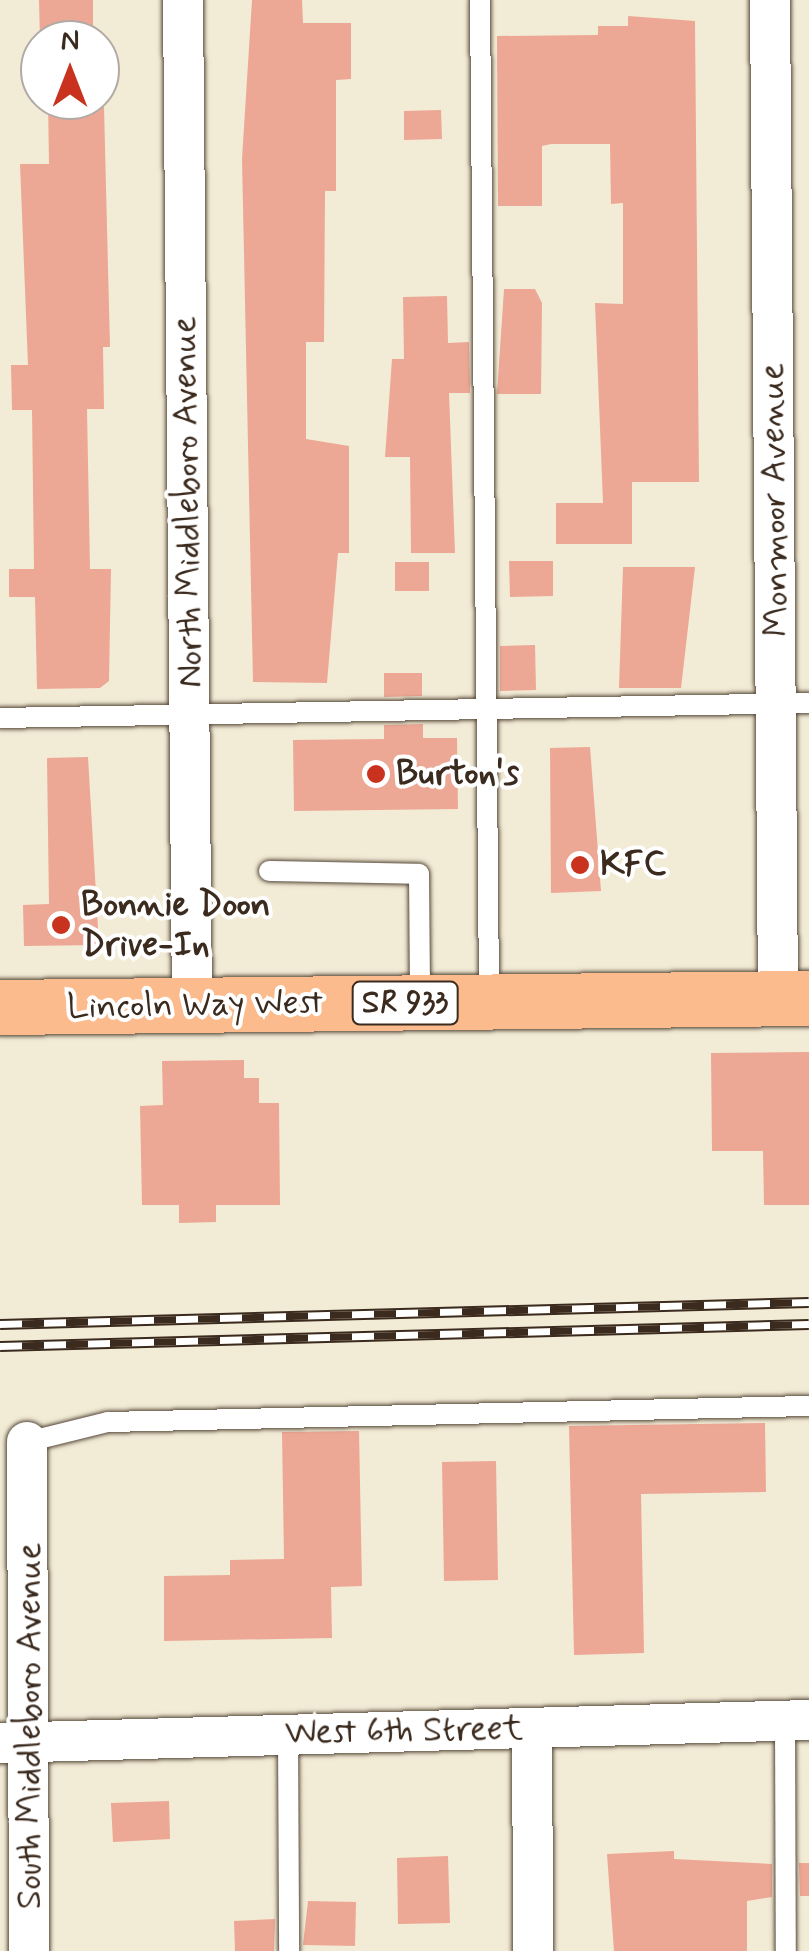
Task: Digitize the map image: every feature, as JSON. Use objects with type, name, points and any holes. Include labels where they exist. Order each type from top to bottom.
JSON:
[{"type":"main road","name":"Lincoln Way West","points":[[0,1006],[794,999]]},
{"type":"street","name":"North Middleboro Avenue","points":[[183,0],[192,1004]]},
{"type":"street","name":"Monmoor Avenue","points":[[770,0],[793,704],[794,999]]},
{"type":"street","name":"South Middleboro Avenue","points":[[28,1442],[14,1742],[30,1951]]},
{"type":"street","name":"West 6th Street","points":[[14,1742],[797,1721]]},
{"type":"street","points":[[532,1728],[533,1951]]},
{"type":"lane","points":[[480,0],[483,708],[489,1002]]},
{"type":"lane","points":[[0,718],[793,704]]},
{"type":"lane","points":[[268,871],[418,874],[420,1003]]},
{"type":"lane","points":[[28,1442],[108,1422],[809,1406]]},
{"type":"lane","points":[[786,1951],[797,1721]]},
{"type":"lane","points":[[288,1734],[289,1951]]},
{"type":"building","points":[[39,0],[93,0],[93,20],[40,20]]},
{"type":"building","points":[[252,0],[302,0],[303,23],[351,23],[351,79],[336,80],[336,191],[325,191],[324,342],[306,342],[306,439],[349,446],[349,553],[338,553],[327,683],[253,682],[242,159]]},
{"type":"building","points":[[628,16],[695,21],[699,482],[632,482],[632,544],[556,544],[556,503],[603,503],[595,303],[623,304],[623,203],[611,204],[610,144],[551,144],[542,146],[542,206],[498,206],[497,36],[598,35],[598,26],[628,26]]},
{"type":"building","points":[[441,110],[442,139],[404,140],[404,111]]},
{"type":"building","points":[[48,120],[104,120],[110,347],[103,347],[104,409],[87,409],[90,569],[111,569],[109,681],[100,688],[37,689],[35,597],[9,597],[9,569],[34,569],[32,410],[12,410],[11,365],[28,365],[20,164],[49,164]]},
{"type":"building","points":[[504,289],[535,289],[542,303],[541,394],[497,394]]},
{"type":"building","points":[[447,296],[448,343],[469,342],[470,393],[449,393],[455,553],[411,553],[410,457],[385,457],[392,359],[404,359],[403,297]]},
{"type":"building","points":[[509,561],[553,561],[553,596],[510,597]]},
{"type":"building","points":[[395,562],[429,562],[429,591],[395,591]]},
{"type":"building","points":[[623,567],[695,567],[681,688],[619,688]]},
{"type":"building","points":[[535,645],[536,690],[500,691],[500,646]]},
{"type":"building","points":[[384,673],[422,673],[422,696],[384,697]]},
{"type":"building","name":"Burton's","points":[[423,724],[423,738],[457,738],[458,809],[294,811],[293,740],[384,739],[384,725]]},
{"type":"building","points":[[590,747],[601,891],[551,893],[550,748]]},
{"type":"building","points":[[88,757],[99,945],[24,946],[23,905],[49,904],[47,758]]},
{"type":"building","points":[[809,1052],[809,1205],[764,1205],[763,1151],[712,1151],[711,1053]]},
{"type":"building","points":[[244,1060],[244,1078],[259,1078],[259,1103],[279,1103],[280,1205],[216,1205],[216,1222],[179,1223],[179,1205],[142,1205],[140,1106],[163,1105],[162,1061]]},
{"type":"building","points":[[765,1423],[766,1492],[641,1494],[644,1653],[574,1655],[569,1426]]},
{"type":"building","points":[[359,1431],[362,1586],[331,1587],[332,1638],[164,1641],[164,1576],[230,1575],[230,1560],[284,1559],[282,1432]]},
{"type":"building","points":[[496,1461],[498,1580],[444,1581],[442,1462]]},
{"type":"building","points":[[169,1801],[170,1839],[113,1842],[111,1803]]},
{"type":"building","points":[[674,1851],[674,1859],[772,1864],[772,1897],[747,1901],[747,1951],[614,1951],[607,1854]]},
{"type":"building","points":[[448,1856],[450,1923],[398,1924],[397,1858]]},
{"type":"building","points":[[799,1863],[809,1863],[809,1896],[800,1896]]},
{"type":"building","points":[[308,1901],[356,1902],[355,1946],[303,1945]]},
{"type":"building","points":[[275,1919],[274,1951],[235,1951],[234,1921]]},
{"type":"railway","points":[[0,1324],[809,1302]]},
{"type":"railway","points":[[0,1346],[809,1324]]},
{"type":"place","name":"Burton's","points":[[376,774]]},
{"type":"place","name":"KFC","points":[[580,865]]},
{"type":"place","name":"Bonnie Doon Drive-In","points":[[61,925]]}]
